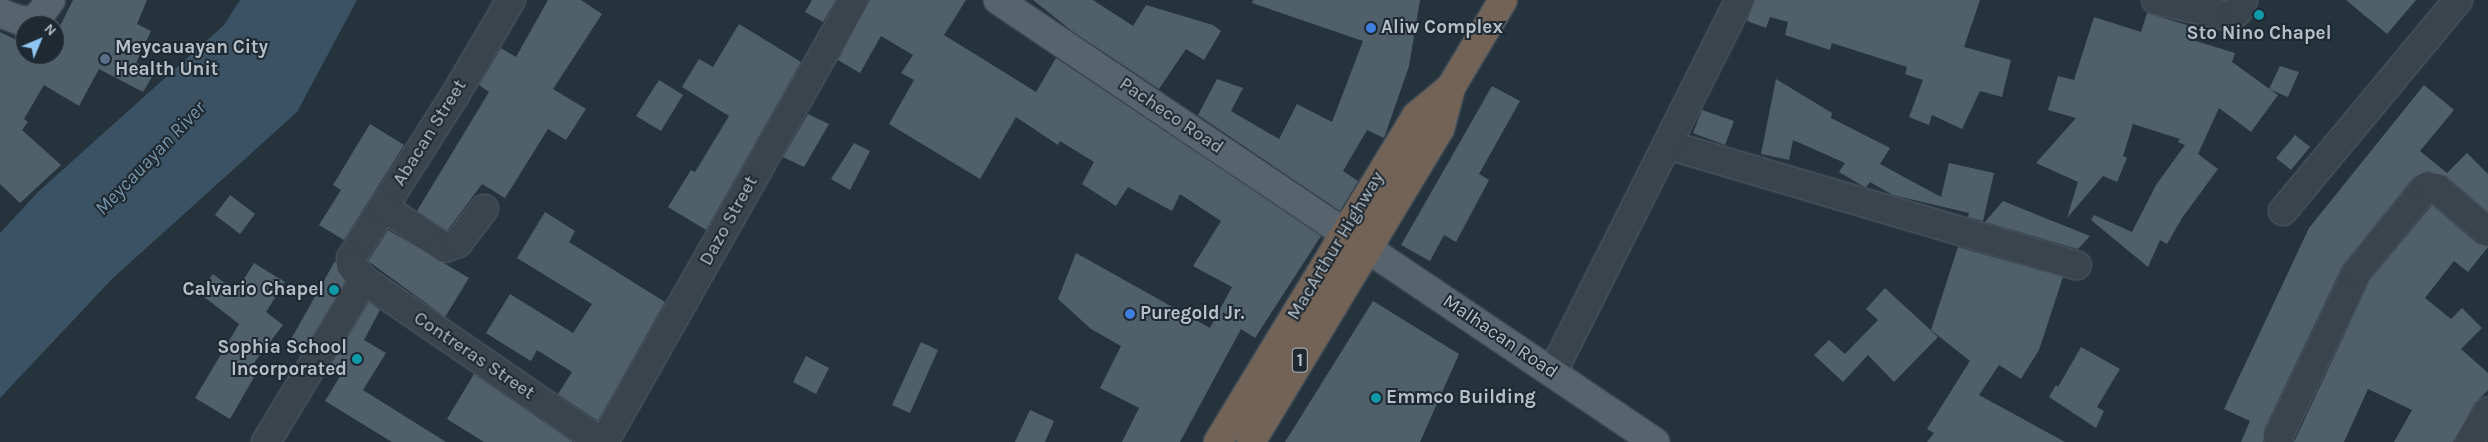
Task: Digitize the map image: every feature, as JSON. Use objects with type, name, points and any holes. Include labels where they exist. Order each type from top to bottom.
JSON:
[{"type":"highway","name":"MacArthur Highway","points":[[1251,442],[1440,129],[1451,86],[1497,3]]},
{"type":"highway","name":"MacArthur Highway","points":[[1218,442],[1416,116],[1451,86]]},
{"type":"main road","points":[[0,13],[18,20],[35,21],[51,0]]},
{"type":"main road","name":"Pacheco Road","points":[[998,0],[1345,232]]},
{"type":"main road","name":"Malhacan Road","points":[[1345,232],[1655,442]]},
{"type":"street","name":"Abacan Street","points":[[266,442],[357,273],[351,258],[511,0]]},
{"type":"street","name":"Dazo Street","points":[[603,442],[854,0]]},
{"type":"street","points":[[1552,373],[1740,0]]},
{"type":"street","points":[[2156,0],[2231,17],[2239,10],[2242,0]]},
{"type":"street","points":[[2283,211],[2458,0]]},
{"type":"street","points":[[1668,145],[2077,265]]},
{"type":"street","points":[[2279,442],[2278,437],[2357,272],[2426,187],[2436,188],[2488,232]]},
{"type":"street","points":[[383,208],[445,248],[458,243],[484,209]]},
{"type":"street","name":"Contreras Street","points":[[357,273],[603,442]]},
{"type":"street","points":[[2469,442],[2488,411]]},
{"type":"water","name":"Meycauayan River","points":[[240,0],[357,0],[297,112],[112,279],[0,398],[0,233],[39,191],[224,25]]},
{"type":"building","points":[[73,0],[147,0],[137,24],[151,31],[136,63],[155,72],[143,92],[99,69],[79,106],[44,85],[24,119],[28,122],[22,130],[61,165],[20,203],[0,184],[0,32],[15,39],[15,65],[65,65],[65,16]]},
{"type":"building","points":[[548,0],[581,0],[602,14],[553,89],[586,109],[566,140],[548,129],[505,198],[482,184],[447,231],[417,211],[489,92],[479,85],[501,48],[516,57]]},
{"type":"building","points":[[812,0],[836,0],[823,22],[805,12]]},
{"type":"building","points":[[870,0],[966,0],[944,35],[1036,92],[1056,58],[1321,236],[1255,338],[1241,329],[1180,442],[1122,442],[1139,408],[1100,388],[1121,346],[1091,329],[1058,299],[1076,253],[1210,328],[1232,287],[1193,266],[1221,221],[1180,194],[1172,211],[1128,187],[1116,206],[1082,184],[1094,162],[1060,141],[1058,145],[1016,117],[980,179],[889,124],[914,80],[901,73],[913,55],[881,36],[860,73],[838,60]]},
{"type":"building","points":[[1033,0],[1093,0],[1133,26],[1146,5],[1213,25],[1221,31],[1204,60],[1186,49],[1159,89],[1072,31]]},
{"type":"building","points":[[1253,0],[1420,0],[1409,66],[1384,138],[1367,130],[1343,171],[1358,181],[1340,211],[1198,115],[1217,79],[1243,88],[1231,111],[1279,139],[1297,104],[1332,122],[1363,41],[1252,3]]},
{"type":"building","points":[[1755,0],[1980,0],[1964,47],[2011,60],[2002,97],[1980,91],[1962,129],[1932,115],[1929,125],[1909,117],[1923,80],[1905,74],[1907,67],[1832,43],[1830,50],[1785,35],[1788,22],[1770,17],[1766,28],[1747,21]]},
{"type":"building","points":[[2346,0],[2416,0],[2387,34]]},
{"type":"building","points":[[2147,13],[2190,26],[2186,38],[2235,53],[2232,62],[2278,95],[2251,132],[2219,108],[2198,154],[2218,169],[2182,218],[2167,244],[2160,240],[2148,267],[2091,220],[2094,215],[2132,232],[2156,185],[2185,145],[2178,142],[2180,139],[2133,124],[2123,156],[2127,158],[2117,182],[2103,176],[2067,218],[2078,182],[2036,163],[2076,118],[2048,110],[2058,76],[2074,80],[2094,17],[2141,32]]},
{"type":"building","points":[[739,24],[801,62],[706,230],[668,207],[691,170],[695,172],[729,116],[682,87],[699,59],[713,67]]},
{"type":"building","points":[[2280,66],[2299,72],[2288,97],[2269,89]]},
{"type":"building","points":[[1776,79],[1832,113],[1831,118],[1890,148],[1880,164],[1941,197],[1949,163],[1994,173],[1983,221],[1968,217],[1969,213],[1893,195],[1870,182],[1866,187],[1861,185],[1839,172],[1845,163],[1793,140],[1789,160],[1761,154]]},
{"type":"building","points":[[659,80],[683,95],[661,131],[636,116]]},
{"type":"building","points":[[2424,85],[2454,110],[2420,151],[2447,173],[2467,153],[2488,174],[2488,212],[2446,176],[2427,171],[2414,177],[2343,265],[2264,430],[2263,442],[2241,442],[2250,421],[2224,409],[2309,228]]},
{"type":"building","points":[[1492,86],[1520,101],[1479,174],[1489,180],[1456,242],[1444,235],[1430,261],[1401,245]]},
{"type":"building","points":[[1702,110],[1734,121],[1725,145],[1693,133]]},
{"type":"building","points":[[808,114],[829,124],[804,167],[783,157]]},
{"type":"building","points":[[370,124],[404,145],[344,240],[319,225],[341,190],[333,185]]},
{"type":"building","points":[[2295,135],[2310,147],[2291,170],[2276,158]]},
{"type":"building","points":[[854,143],[870,151],[850,190],[831,179]]},
{"type":"building","points":[[230,195],[255,214],[240,234],[215,215]]},
{"type":"building","points":[[2003,201],[2090,236],[2078,249],[1985,222]]},
{"type":"building","points":[[2432,205],[2478,244],[2488,247],[2468,272],[2454,261],[2425,298],[2451,319],[2462,308],[2482,328],[2461,349],[2488,373],[2488,390],[2475,403],[2453,442],[2394,442],[2412,410],[2368,389],[2344,442],[2294,442],[2370,280]]},
{"type":"building","points":[[545,212],[575,231],[569,242],[665,302],[598,421],[558,394],[572,372],[537,350],[531,361],[486,333],[510,294],[573,333],[592,304],[517,258]]},
{"type":"building","points":[[388,230],[469,278],[445,317],[368,261]]},
{"type":"building","points":[[1958,247],[2063,277],[2039,350],[2021,379],[1999,365],[1979,395],[2065,442],[1927,442],[1934,433],[1927,429],[1970,361],[1931,330]]},
{"type":"building","points":[[335,261],[345,282],[304,350],[290,341]]},
{"type":"building","points":[[254,263],[285,282],[266,312],[283,325],[250,368],[257,372],[230,419],[195,398],[239,324],[199,293],[213,274],[236,292]]},
{"type":"building","points":[[1885,288],[1938,337],[1894,382],[1868,355],[1843,382],[1814,355],[1829,340],[1845,354],[1878,320],[1866,309]]},
{"type":"building","name":"Emmco Building","points":[[1373,301],[1459,354],[1420,442],[1285,442]]},
{"type":"building","points":[[369,302],[380,310],[364,340],[386,353],[363,390],[446,442],[392,442],[325,401],[342,373],[330,366]]},
{"type":"building","points":[[921,342],[938,350],[910,413],[892,405]]},
{"type":"building","points":[[2081,347],[2120,369],[2097,407],[2104,411],[2096,428],[2049,397],[2056,385],[2058,387]]},
{"type":"building","points":[[806,356],[829,368],[816,394],[793,382]]},
{"type":"building","points":[[474,374],[573,442],[484,442],[447,419]]},
{"type":"building","points":[[1030,410],[1054,421],[1045,442],[1015,442]]},
{"type":"place","name":"Sto Nino Chapel","points":[[2259,15]]},
{"type":"place","name":"Aliw Complex","points":[[1371,28]]},
{"type":"place","name":"Meycauayan City Health Unit","points":[[105,59]]},
{"type":"place","name":"Calvario Chapel","points":[[334,290]]},
{"type":"place","name":"Puregold Jr.","points":[[1130,314]]},
{"type":"place","name":"Sophia School Incorporated","points":[[357,359]]},
{"type":"place","name":"Emmco Building","points":[[1376,398]]}]
